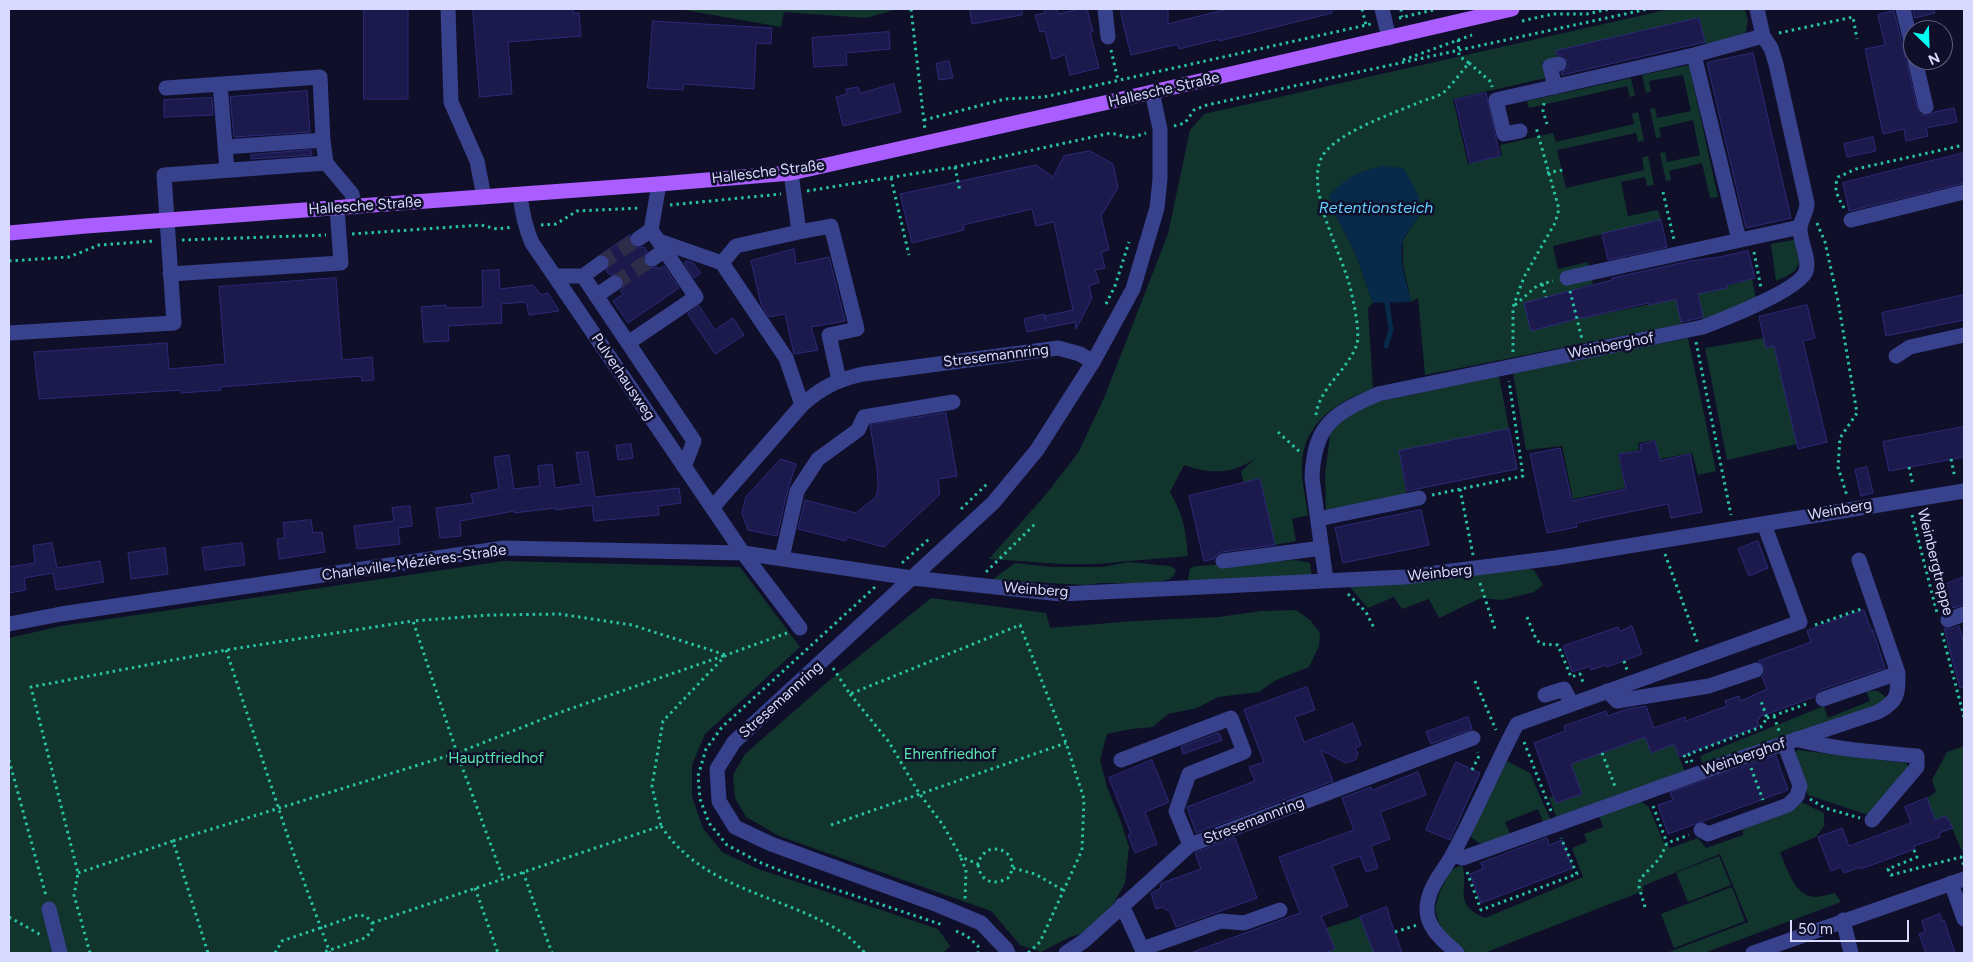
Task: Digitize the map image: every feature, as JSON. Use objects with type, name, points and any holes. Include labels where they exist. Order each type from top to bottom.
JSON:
[{"type":"main road","name":"Hallesche Straße","points":[[9,233],[791,173],[1122,100],[1454,23],[1515,15]]},
{"type":"street","points":[[448,9],[452,102],[477,161],[484,198]]},
{"type":"street","points":[[1106,9],[1108,37]]},
{"type":"street","points":[[1567,278],[1800,227],[1807,212],[1807,203],[1776,64],[1771,48],[1763,36],[1757,9]]},
{"type":"street","points":[[1384,15],[1389,38]]},
{"type":"street","points":[[1520,131],[1504,134],[1496,100],[1552,92],[1763,36]]},
{"type":"street","points":[[1694,55],[1745,239]]},
{"type":"street","points":[[1552,92],[1550,66],[1559,64]]},
{"type":"street","points":[[1917,70],[1926,107]]},
{"type":"street","points":[[166,88],[320,78],[326,163],[352,194],[354,207]]},
{"type":"street","points":[[220,84],[227,170]]},
{"type":"street","name":"Stresemannring","points":[[1008,953],[981,923],[771,844],[735,826],[719,801],[717,769],[734,742],[993,503],[1037,450],[1093,362],[1133,289],[1157,208],[1160,179],[1160,129],[1152,92]]},
{"type":"street","points":[[225,146],[324,140]]},
{"type":"street","points":[[9,333],[174,323],[164,174],[326,163]]},
{"type":"street","points":[[791,173],[798,232]]},
{"type":"street","points":[[628,343],[696,298],[657,245],[655,207],[658,184]]},
{"type":"street","points":[[1850,220],[1964,192]]},
{"type":"street","name":"Pulverhausweg","points":[[520,195],[526,226],[532,243],[712,508],[800,628]]},
{"type":"street","points":[[170,274],[342,263],[337,208]]},
{"type":"street","points":[[722,263],[736,246],[832,226],[857,328],[829,335],[839,380]]},
{"type":"street","name":"Weinberghof","points":[[1330,580],[1322,548],[1312,478],[1312,464],[1323,430],[1333,418],[1350,406],[1378,394],[1506,366],[1693,329],[1752,308],[1802,279],[1807,269],[1800,227]]},
{"type":"street","points":[[638,239],[722,263],[786,358],[802,405]]},
{"type":"street","points":[[555,276],[582,276],[601,263]]},
{"type":"street","points":[[582,276],[694,441],[684,467]]},
{"type":"street","points":[[596,296],[615,283]]},
{"type":"street","points":[[1896,356],[1910,347],[1964,335]]},
{"type":"street","name":"Stresemannring","points":[[712,508],[802,405],[817,391],[839,380],[863,374],[1058,348],[1080,354],[1093,362]]},
{"type":"street","points":[[782,558],[797,491],[818,459],[858,430],[864,417],[953,402]]},
{"type":"street","name":"Weinberg","points":[[912,578],[1061,594],[1404,578],[1476,570],[1764,524],[1908,499],[1960,484]]},
{"type":"street","points":[[1318,519],[1419,498]]},
{"type":"street","points":[[1457,953],[1440,940],[1430,922],[1426,910],[1428,900],[1432,888],[1458,856],[1517,724],[1800,622],[1764,524]]},
{"type":"street","name":"Charleville-Mézières-Straße","points":[[9,624],[71,612],[504,548],[743,552],[912,578]]},
{"type":"street","points":[[1223,561],[1322,548]]},
{"type":"street","name":"Weinberghof","points":[[1458,856],[1556,825],[1747,756],[1878,712],[1891,705],[1898,692],[1898,673],[1859,560]]},
{"type":"street","points":[[1943,625],[1964,614]]},
{"type":"street","points":[[1607,691],[1617,701],[1709,686],[1756,670]]},
{"type":"street","points":[[1822,699],[1898,673]]},
{"type":"street","points":[[1545,695],[1564,689],[1572,704]]},
{"type":"street","points":[[1121,760],[1231,718],[1244,752],[1188,774],[1176,811],[1190,845]]},
{"type":"street","name":"Stresemannring","points":[[1066,953],[1084,941],[1190,845],[1473,738]]},
{"type":"street","points":[[1695,832],[1708,834],[1788,804],[1798,793],[1800,786],[1790,741],[1917,756],[1917,767],[1872,820]]},
{"type":"street","points":[[1753,953],[1958,881],[1964,919]]},
{"type":"street","points":[[1122,906],[1136,951],[1222,921],[1244,923],[1280,910]]},
{"type":"street","points":[[49,909],[58,949]]},
{"type":"street","points":[[1843,920],[1851,953]]},
{"type":"path","points":[[911,9],[927,143]]},
{"type":"path","points":[[1362,9],[1366,25]]},
{"type":"path","points":[[1400,9],[1402,17],[1437,9]]},
{"type":"path","points":[[1515,15],[1587,14],[1610,9]]},
{"type":"path","points":[[9,261],[68,257],[99,245],[168,240],[339,235],[481,225],[497,228],[556,224],[577,211],[655,207],[794,193],[955,167],[1112,134],[1131,138],[1185,123],[1194,110],[1207,105],[1648,9]]},
{"type":"path","points":[[924,120],[1005,100],[1044,97],[1366,25],[1384,15]]},
{"type":"path","points":[[1763,36],[1852,17],[1857,39]]},
{"type":"path","points":[[1454,23],[1459,40],[1459,56],[1491,82],[1496,100]]},
{"type":"path","points":[[1391,65],[1475,34]]},
{"type":"path","points":[[1108,37],[1122,100]]},
{"type":"path","points":[[1323,430],[1315,422],[1316,412],[1321,398],[1348,361],[1357,343],[1357,329],[1347,276],[1330,231],[1319,191],[1317,177],[1319,160],[1338,139],[1372,122],[1443,93],[1469,63]]},
{"type":"path","points":[[1547,124],[1543,104],[1552,92]]},
{"type":"path","points":[[1419,498],[1523,476],[1506,366],[1513,349],[1513,307],[1524,276],[1555,223],[1559,209],[1536,127]]},
{"type":"path","points":[[1142,134],[1143,142]]},
{"type":"path","points":[[1850,220],[1837,196],[1835,184],[1838,177],[1856,170],[1964,145]]},
{"type":"path","points":[[955,167],[960,192]]},
{"type":"path","points":[[1548,173],[1563,170]]},
{"type":"path","points":[[891,178],[909,255]]},
{"type":"path","points":[[1663,192],[1677,254]]},
{"type":"path","points":[[1807,212],[1815,220],[1825,242],[1838,301],[1857,413],[1840,438],[1838,467],[1850,508]]},
{"type":"path","points":[[1745,239],[1764,301]]},
{"type":"path","points":[[1102,311],[1115,286],[1130,241]]},
{"type":"path","points":[[1513,307],[1538,285],[1567,278],[1578,320]]},
{"type":"path","points":[[1542,284],[1546,297]]},
{"type":"path","points":[[1693,329],[1734,529]]},
{"type":"path","points":[[1278,432],[1312,464]]},
{"type":"path","points":[[1951,459],[1960,484]]},
{"type":"path","points":[[1909,467],[1913,485]]},
{"type":"path","points":[[958,512],[990,480]]},
{"type":"path","points":[[1460,489],[1466,517]]},
{"type":"path","name":"Weinbergtreppe","points":[[1908,499],[1943,625],[1964,717]]},
{"type":"path","points":[[973,585],[1035,524]]},
{"type":"path","points":[[931,537],[722,727],[706,749],[698,776],[700,799],[709,823],[727,845],[759,862],[786,873],[947,927]]},
{"type":"path","points":[[1661,541],[1700,650]]},
{"type":"path","points":[[1330,580],[1366,612],[1375,630]]},
{"type":"path","points":[[1807,628],[1873,605]]},
{"type":"path","points":[[1489,611],[1495,629]]},
{"type":"path","points":[[90,953],[74,895],[78,873],[31,687],[226,650],[412,621],[490,615],[559,614],[632,625],[726,655]]},
{"type":"path","points":[[1527,617],[1536,639],[1541,644],[1558,645],[1571,677],[1580,674],[1584,685]]},
{"type":"path","points":[[412,621],[503,878]]},
{"type":"path","points":[[850,694],[1020,625],[1066,743],[1084,799],[1082,850],[1040,942],[1028,953]]},
{"type":"path","points":[[78,873],[278,807],[457,752],[561,712],[800,628]]},
{"type":"path","points":[[813,644],[826,658],[850,694],[890,742],[919,794],[943,825],[966,870],[964,916]]},
{"type":"path","points":[[226,650],[329,952]]},
{"type":"path","points":[[726,655],[664,721],[652,786],[661,826],[672,843],[686,856],[728,883],[814,916],[848,936],[866,953]]},
{"type":"path","points":[[1475,681],[1496,730]]},
{"type":"path","points":[[1689,754],[1762,727],[1767,718],[1822,699]]},
{"type":"path","points":[[1761,701],[1767,718]]},
{"type":"path","points":[[1458,856],[1481,910],[1576,874],[1517,724]]},
{"type":"path","points":[[832,825],[1066,743]]},
{"type":"path","points":[[1602,753],[1613,781]]},
{"type":"path","points":[[1747,756],[1768,812]]},
{"type":"path","points":[[9,760],[49,909]]},
{"type":"path","points":[[1472,770],[1477,760]]},
{"type":"path","points":[[1798,793],[1825,808],[1852,817],[1872,820]]},
{"type":"path","points":[[1653,806],[1667,843]]},
{"type":"path","points":[[372,923],[661,826]]},
{"type":"path","points":[[1644,907],[1639,887],[1640,878],[1660,858],[1667,843],[1695,832]]},
{"type":"path","points":[[173,841],[208,953]]},
{"type":"path","points":[[999,848],[1006,851],[1012,858],[1013,868],[1008,878],[996,883],[981,876],[978,864],[986,851],[999,848]]},
{"type":"path","points":[[1914,850],[1917,857],[1888,870],[1891,875],[1961,857],[1964,866]]},
{"type":"path","points":[[960,857],[978,864]]},
{"type":"path","points":[[1013,868],[1035,874],[1063,890]]},
{"type":"path","points":[[523,872],[552,953]]},
{"type":"path","points":[[475,888],[498,953]]},
{"type":"path","points":[[276,953],[282,941],[320,926],[358,915],[366,916],[372,923],[372,931],[365,938],[329,952],[321,953]]},
{"type":"path","points":[[9,917],[58,949]]},
{"type":"path","points":[[1395,932],[1430,922]]},
{"type":"path","points":[[954,930],[967,936],[978,946],[978,953]]},
{"type":"green space","points":[[679,9],[897,9],[866,18],[784,12],[781,27]]},
{"type":"green space","points":[[1670,9],[1745,9],[1748,21],[1745,35],[1705,44],[1699,18],[1556,51],[1558,59],[1542,63],[1546,78],[1453,99],[1468,164],[1502,156],[1500,145],[1553,133],[1556,142],[1634,124],[1632,114],[1638,112],[1644,141],[1638,142],[1636,133],[1557,150],[1566,188],[1644,170],[1642,157],[1648,156],[1654,185],[1647,186],[1645,177],[1621,182],[1628,216],[1658,210],[1661,220],[1553,246],[1558,269],[1588,262],[1593,284],[1575,289],[1583,318],[1676,299],[1682,324],[1425,375],[1418,298],[1411,302],[1403,264],[1403,240],[1418,217],[1334,212],[1355,253],[1373,303],[1368,308],[1373,389],[1335,407],[1315,426],[1308,437],[1304,450],[1302,471],[1308,515],[1292,519],[1296,541],[1275,545],[1260,479],[1244,483],[1241,472],[1254,459],[1237,468],[1220,471],[1202,470],[1184,465],[1170,492],[1183,523],[1188,556],[1093,564],[989,559],[1047,493],[1078,453],[1104,398],[1168,234],[1190,130],[1204,114]]},
{"type":"green space","points":[[1689,65],[1718,197],[1710,198],[1702,163],[1669,171],[1671,180],[1666,181],[1660,153],[1665,152],[1667,162],[1700,155],[1693,120],[1659,128],[1661,137],[1656,138],[1650,109],[1655,108],[1657,118],[1691,111],[1683,75],[1649,81],[1651,92],[1646,93],[1642,75]]},
{"type":"green space","points":[[1631,78],[1635,96],[1630,97],[1627,86],[1529,108],[1527,101]]},
{"type":"green space","points":[[1798,239],[1798,266],[1791,274],[1776,281],[1771,244]]},
{"type":"green space","points":[[1752,279],[1756,299],[1703,319],[1698,294]]},
{"type":"green space","points":[[1688,338],[1716,471],[1698,475],[1692,453],[1660,459],[1655,440],[1638,443],[1639,450],[1618,454],[1625,488],[1573,499],[1562,446],[1526,450],[1513,373]]},
{"type":"green space","points":[[1764,338],[1766,348],[1774,346],[1797,444],[1727,460],[1705,348]]},
{"type":"green space","points":[[1499,376],[1509,429],[1399,451],[1407,498],[1326,511],[1325,474],[1331,429],[1350,413],[1371,403]]},
{"type":"green space","points":[[1296,560],[1310,563],[1312,578],[1188,580],[1190,568],[1197,566]]},
{"type":"green space","name":"Hauptfriedhof","points":[[504,561],[740,567],[800,647],[705,734],[692,765],[692,797],[703,828],[722,852],[758,869],[938,929],[950,946],[943,953],[9,953],[9,638],[61,626]]},
{"type":"green space","points":[[1129,562],[1170,566],[1176,570],[1170,579],[1141,583],[1086,585],[992,580],[1015,563],[1052,567],[1102,567]]},
{"type":"green space","points":[[1521,567],[1534,570],[1543,585],[1534,592],[1502,600],[1481,598],[1439,618],[1429,599],[1402,609],[1394,597],[1368,608],[1349,586]]},
{"type":"green space","name":"Ehrenfriedhof","points":[[931,598],[1046,613],[1050,628],[1296,610],[1310,620],[1320,633],[1319,646],[1309,667],[1276,680],[1259,692],[1218,697],[1197,708],[1168,714],[1153,727],[1107,734],[1100,760],[1107,787],[1129,847],[1125,883],[1111,908],[1081,934],[1070,937],[1041,952],[1020,945],[991,911],[779,836],[746,817],[735,798],[733,775],[745,754],[831,679]]},
{"type":"green space","points":[[1866,691],[1878,691],[1887,698],[1884,703],[1703,766],[1700,756],[1824,706],[1828,718],[1870,701]]},
{"type":"green space","points":[[1645,737],[1651,753],[1674,744],[1685,772],[1557,819],[1549,798],[1553,796],[1557,803],[1582,794],[1571,764]]},
{"type":"green space","points":[[1964,746],[1964,853],[1946,817],[1935,820],[1927,798],[1936,792],[1932,780],[1947,752]]},
{"type":"green space","points":[[1797,750],[1906,763],[1909,768],[1872,813],[1865,814],[1808,795],[1794,755]]},
{"type":"green space","points":[[1507,761],[1530,773],[1551,821],[1544,824],[1538,809],[1505,822],[1511,836],[1490,844],[1481,843],[1471,837],[1472,826]]},
{"type":"green space","points":[[1637,799],[1649,807],[1663,841],[1670,848],[1698,838],[1706,848],[1743,835],[1742,826],[1799,801],[1824,813],[1824,826],[1816,837],[1780,852],[1792,880],[1802,892],[1815,897],[1835,893],[1841,902],[1704,953],[1670,953],[1748,922],[1720,854],[1643,886],[1643,891],[1484,953],[1467,953],[1445,933],[1439,923],[1435,909],[1440,891],[1451,870],[1462,865],[1465,901],[1468,907],[1475,913],[1485,918],[1583,877],[1572,848],[1587,842],[1584,834],[1603,827],[1598,813]]},
{"type":"green space","points":[[1719,856],[1731,885],[1688,902],[1676,873]]},
{"type":"green space","points":[[1732,887],[1745,921],[1674,948],[1661,914]]},
{"type":"green space","points":[[1360,917],[1374,953],[1326,953],[1335,949],[1326,928]]},
{"type":"water","name":"Retentionsteich","points":[[1384,166],[1403,168],[1420,200],[1419,214],[1404,238],[1402,247],[1404,271],[1411,302],[1373,303],[1355,253],[1334,212],[1329,196],[1341,184],[1354,176]]},
{"type":"building","points":[[364,9],[408,9],[408,99],[364,99]]},
{"type":"building","points":[[473,9],[573,9],[573,13],[579,13],[581,36],[508,42],[512,94],[480,97]]},
{"type":"building","points":[[1022,9],[1022,15],[972,24],[970,10]]},
{"type":"building","points":[[1044,9],[1057,9],[1058,14],[1087,9],[1093,32],[1090,32],[1099,68],[1070,75],[1065,55],[1052,59],[1045,31],[1040,32],[1035,15],[1045,13]]},
{"type":"building","points":[[1121,9],[1168,9],[1168,24],[1227,9],[1332,9],[1332,13],[1219,41],[1219,39],[1179,49],[1178,45],[1174,45],[1131,55]]},
{"type":"building","points":[[1913,9],[1934,9],[1935,13],[1915,18]]},
{"type":"building","points":[[1894,11],[1903,48],[1903,70],[1908,70],[1919,114],[1928,116],[1934,112],[1954,108],[1957,122],[1926,128],[1928,136],[1906,141],[1904,129],[1883,134],[1865,49],[1885,45],[1878,15]]},
{"type":"building","points":[[1699,18],[1705,42],[1562,75],[1561,73],[1568,67],[1568,62],[1562,55],[1557,55],[1556,51]]},
{"type":"building","points":[[653,21],[772,28],[771,44],[756,43],[754,89],[684,84],[683,90],[648,88]]},
{"type":"building","points":[[889,32],[890,49],[846,53],[847,65],[814,67],[812,38]]},
{"type":"building","points":[[1753,53],[1791,218],[1746,228],[1707,63]]},
{"type":"building","points":[[949,61],[953,78],[939,80],[936,64]]},
{"type":"building","points":[[894,84],[901,112],[843,126],[836,97],[847,94],[846,89],[858,87],[860,93]]},
{"type":"building","points":[[307,91],[310,132],[234,137],[230,97]]},
{"type":"building","points":[[1486,93],[1500,156],[1470,163],[1455,100]]},
{"type":"building","points":[[212,98],[213,115],[164,117],[164,100]]},
{"type":"building","points":[[1873,137],[1876,151],[1847,157],[1844,144]]},
{"type":"building","points":[[311,150],[312,155],[251,159],[251,155]]},
{"type":"building","points":[[1090,151],[1113,164],[1118,188],[1101,216],[1109,250],[1101,252],[1105,268],[1095,270],[1099,282],[1089,286],[1092,298],[1076,329],[1075,322],[1027,332],[1024,319],[1044,314],[1046,322],[1045,316],[1073,310],[1054,222],[1036,226],[1032,209],[963,225],[964,230],[912,243],[900,194],[1036,165],[1053,177],[1064,156]]},
{"type":"building","points":[[1964,153],[1964,183],[1849,211],[1843,183]]},
{"type":"building","points":[[1661,220],[1667,247],[1608,260],[1602,234]]},
{"type":"building","points":[[630,235],[631,245],[638,248],[644,247],[647,251],[643,259],[645,265],[648,268],[657,267],[659,269],[664,266],[679,288],[628,323],[613,301],[623,294],[620,291],[624,287],[623,278],[619,274],[610,275],[606,271],[610,262],[608,257],[602,254]]},
{"type":"building","points":[[794,249],[796,264],[829,257],[845,321],[811,327],[818,350],[794,354],[785,314],[769,317],[761,304],[751,261]]},
{"type":"building","points":[[1748,251],[1755,278],[1726,285],[1727,288],[1698,294],[1703,317],[1681,322],[1676,299],[1583,317],[1531,331],[1524,303],[1612,280],[1612,278]]},
{"type":"building","points":[[687,261],[693,263],[701,273],[694,278],[684,263]]},
{"type":"building","points":[[499,270],[500,289],[533,285],[541,295],[548,293],[559,311],[529,315],[526,302],[501,304],[502,323],[448,326],[449,341],[424,342],[421,307],[446,305],[446,308],[483,307],[482,271]]},
{"type":"building","points":[[336,278],[342,360],[372,357],[374,380],[362,381],[361,376],[220,387],[221,390],[181,393],[181,390],[39,399],[34,352],[167,343],[169,369],[225,364],[219,287]]},
{"type":"building","points":[[1964,295],[1964,320],[1886,336],[1882,313]]},
{"type":"building","points":[[1807,305],[1815,338],[1803,341],[1827,442],[1798,449],[1774,346],[1766,348],[1759,317]]},
{"type":"building","points":[[699,306],[715,330],[733,318],[744,335],[715,354],[688,314]]},
{"type":"building","points":[[946,413],[957,476],[938,479],[940,494],[884,547],[847,537],[846,541],[798,529],[805,500],[856,513],[876,497],[878,488],[877,467],[870,425]]},
{"type":"building","points":[[1964,427],[1964,457],[1889,471],[1883,442]]},
{"type":"building","points":[[1509,429],[1517,469],[1407,491],[1399,451]]},
{"type":"building","points":[[1655,441],[1660,461],[1690,454],[1702,512],[1671,518],[1668,504],[1576,523],[1577,527],[1547,533],[1530,454],[1560,448],[1572,501],[1626,489],[1619,454],[1641,451],[1640,445]]},
{"type":"building","points":[[631,444],[633,458],[618,460],[616,446]]},
{"type":"building","points":[[588,452],[595,497],[679,488],[681,503],[658,506],[659,515],[594,521],[592,505],[556,510],[556,508],[514,513],[514,511],[460,521],[461,536],[440,538],[436,508],[473,503],[471,494],[499,489],[494,457],[509,455],[514,489],[540,486],[538,466],[552,464],[555,488],[581,484],[576,453]]},
{"type":"building","points":[[781,459],[796,464],[777,536],[748,530],[742,513],[746,497]]},
{"type":"building","points":[[1867,467],[1873,493],[1861,496],[1855,470]]},
{"type":"building","points":[[1260,479],[1275,545],[1222,552],[1217,554],[1214,559],[1204,561],[1189,496]]},
{"type":"building","points":[[410,506],[412,526],[398,528],[400,544],[357,549],[354,526],[394,521],[392,508]]},
{"type":"building","points":[[1421,510],[1429,545],[1343,563],[1335,528]]},
{"type":"building","points":[[311,520],[313,533],[322,532],[325,552],[279,559],[277,539],[285,538],[283,523]]},
{"type":"building","points":[[1758,541],[1768,568],[1749,576],[1738,549]]},
{"type":"building","points":[[52,543],[57,568],[100,561],[104,582],[56,590],[53,573],[24,578],[26,590],[9,593],[9,567],[35,563],[33,546]]},
{"type":"building","points":[[242,543],[245,565],[205,570],[202,548]]},
{"type":"building","points":[[165,548],[168,574],[131,579],[128,553]]},
{"type":"building","points":[[1964,577],[1964,605],[1953,608],[1944,585]]},
{"type":"building","points":[[1864,610],[1871,630],[1873,630],[1885,668],[1820,690],[1814,697],[1759,717],[1757,720],[1759,726],[1679,757],[1674,744],[1651,753],[1645,737],[1571,764],[1582,794],[1556,803],[1534,743],[1565,731],[1564,726],[1606,711],[1608,716],[1627,709],[1646,706],[1654,728],[1685,717],[1686,721],[1727,706],[1725,701],[1739,696],[1741,701],[1767,689],[1762,677],[1765,667],[1758,661],[1811,642],[1807,631]]},
{"type":"building","points":[[1632,626],[1642,654],[1607,667],[1606,665],[1591,670],[1590,666],[1572,672],[1563,646],[1618,627],[1620,631]]},
{"type":"building","points":[[1959,626],[1964,644],[1964,687],[1960,688],[1944,628],[1951,629]]},
{"type":"building","points":[[1307,687],[1315,710],[1295,717],[1304,742],[1353,723],[1361,745],[1355,748],[1358,754],[1355,760],[1346,763],[1321,750],[1333,781],[1196,833],[1187,807],[1255,781],[1249,767],[1264,762],[1244,710]]},
{"type":"building","points":[[1468,717],[1472,729],[1431,744],[1426,732]]},
{"type":"building","points":[[1219,733],[1222,740],[1183,754],[1181,747]]},
{"type":"building","points":[[1776,756],[1788,790],[1668,834],[1658,805],[1673,800],[1670,793]]},
{"type":"building","points":[[1152,760],[1169,802],[1145,812],[1157,844],[1135,853],[1128,835],[1131,834],[1109,778]]},
{"type":"building","points":[[1456,762],[1480,773],[1450,840],[1426,830]]},
{"type":"building","points":[[1418,772],[1426,795],[1380,812],[1390,839],[1371,846],[1378,868],[1366,872],[1360,856],[1332,866],[1348,906],[1321,916],[1335,949],[1325,953],[1193,952],[1300,913],[1279,857],[1354,830],[1342,798],[1371,787],[1372,790]]},
{"type":"building","points":[[1927,798],[1935,820],[1946,816],[1953,828],[1939,833],[1940,837],[1914,846],[1915,849],[1861,869],[1860,867],[1844,873],[1841,867],[1831,871],[1818,837],[1842,828],[1849,846],[1911,823],[1905,807]]},
{"type":"building","points":[[1235,838],[1257,898],[1176,927],[1170,912],[1162,907],[1156,909],[1151,893],[1161,888],[1160,885],[1162,883],[1201,869],[1195,853]]},
{"type":"building","points":[[1547,838],[1549,845],[1562,840],[1573,868],[1481,903],[1470,874],[1483,869],[1481,863]]},
{"type":"building","points":[[1387,907],[1402,953],[1374,953],[1360,917]]},
{"type":"building","points":[[1940,914],[1942,921],[1944,920],[1955,953],[1926,953],[1919,934],[1925,932],[1922,921]]},
{"type":"waterway","points":[[1386,346],[1391,330],[1387,303]]},
{"type":"tunnel","points":[[601,263],[638,239]]},
{"type":"tunnel","points":[[615,283],[652,259]]}]
